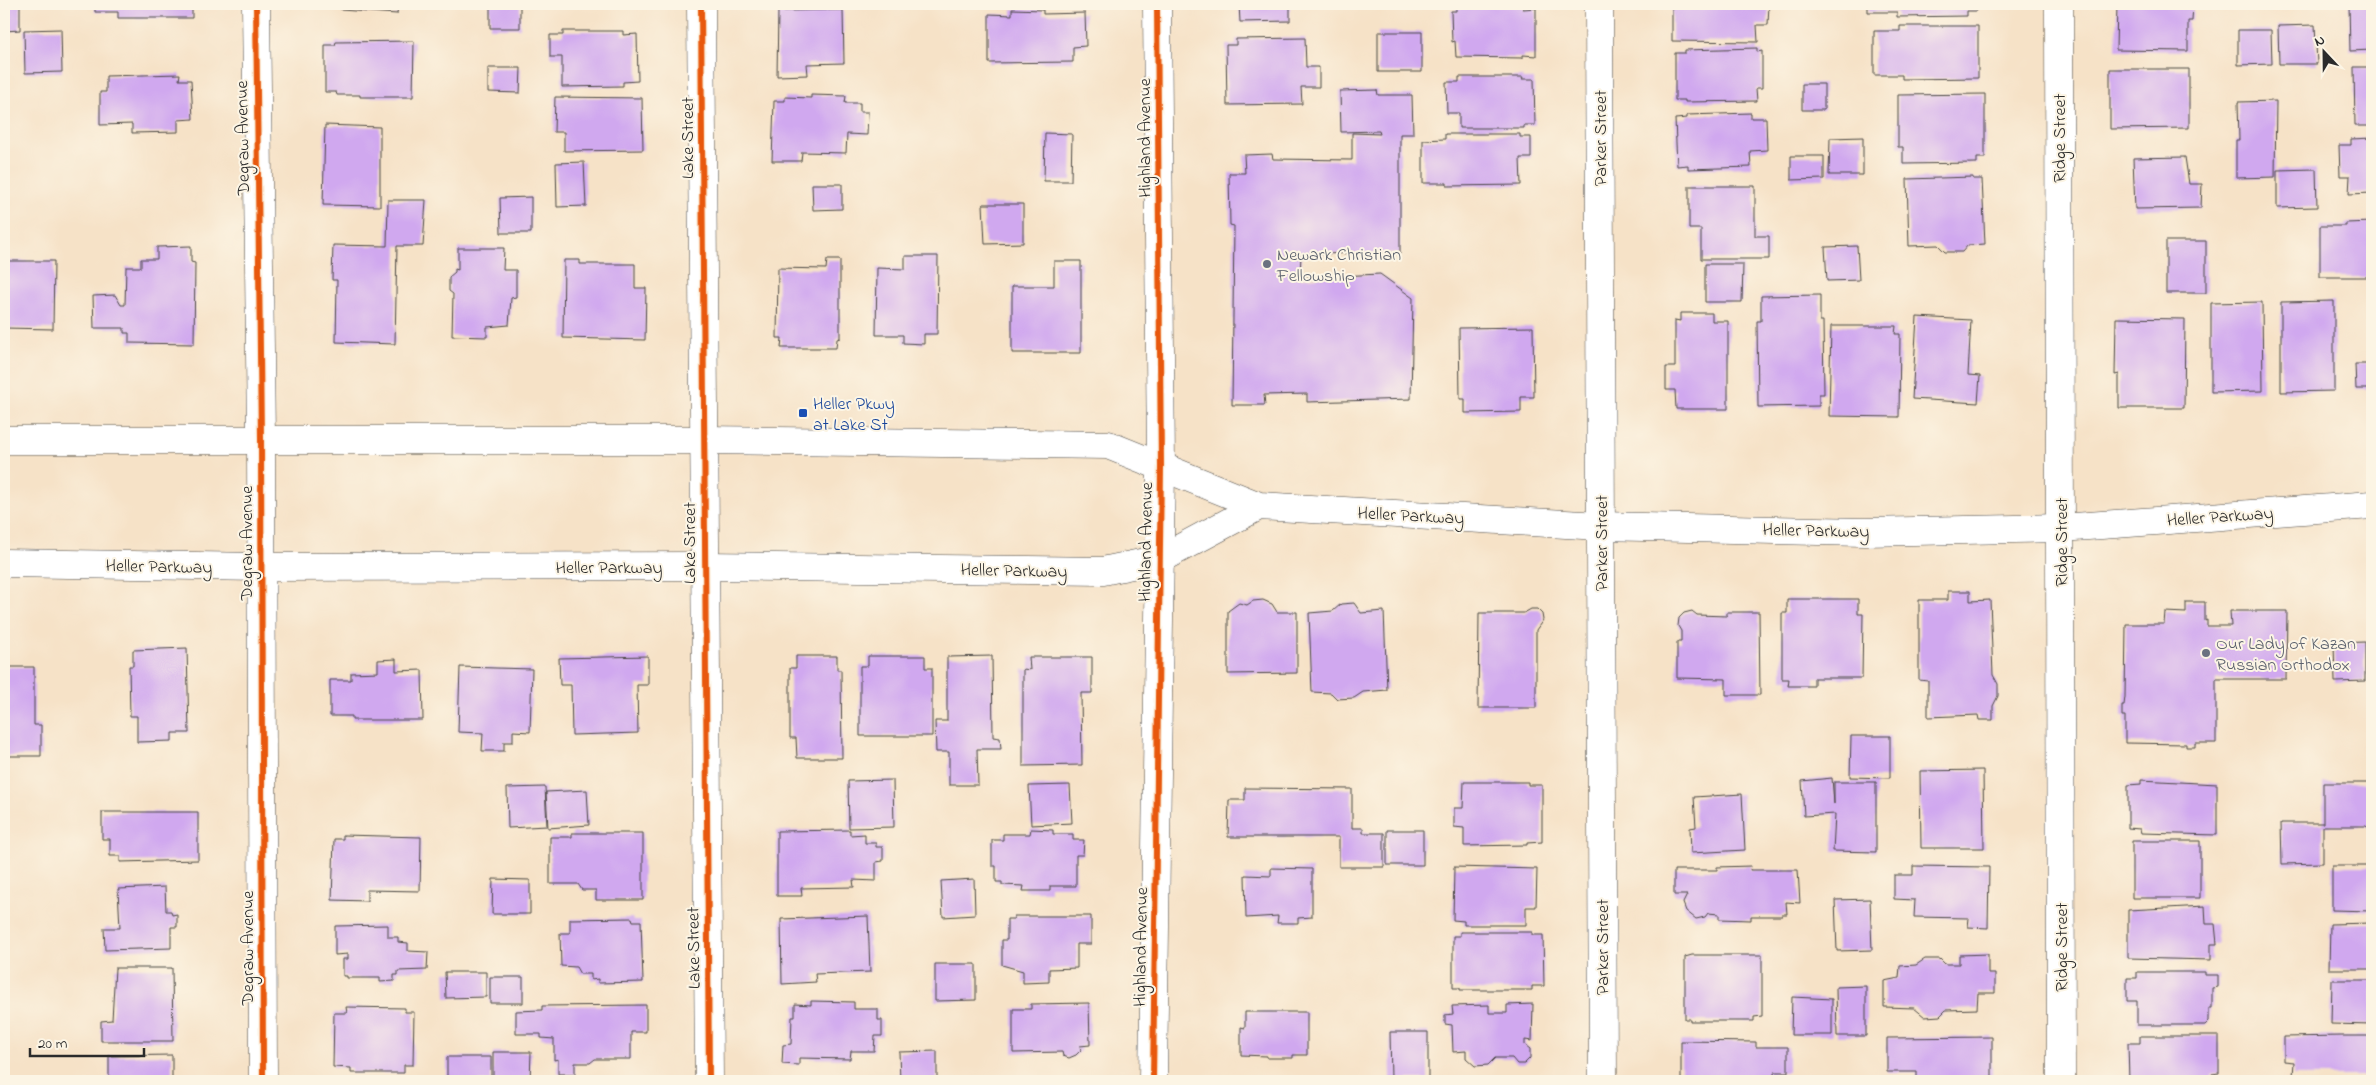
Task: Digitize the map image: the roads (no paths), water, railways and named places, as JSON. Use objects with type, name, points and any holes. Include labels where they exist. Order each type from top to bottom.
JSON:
[{"type":"street","name":"Degraw Avenue","points":[[256,4],[261,439],[262,1081]]},
{"type":"street","name":"Lake Street","points":[[701,4],[709,1081]]},
{"type":"street","name":"Highland Avenue","points":[[1153,1081],[1161,467],[1157,4]]},
{"type":"street","name":"Parker Street","points":[[1599,4],[1603,1081]]},
{"type":"street","name":"Ridge Street","points":[[2059,4],[2061,1081]]},
{"type":"street","name":"Heller Parkway","points":[[4,440],[703,440],[1108,446],[1259,506],[1600,526],[1864,532],[2060,528],[2372,505]]},
{"type":"street","name":"Heller Parkway","points":[[4,563],[261,567],[704,566],[1103,571],[1160,559],[1259,506]]},
{"type":"place","name":"Newark Christian Fellowship","points":[[1267,264]]},
{"type":"place","name":"Heller Pkwy at Lake St","points":[[803,413]]},
{"type":"place","name":"Our Lady of Kazan Russian Orthodox","points":[[2206,653]]}]
